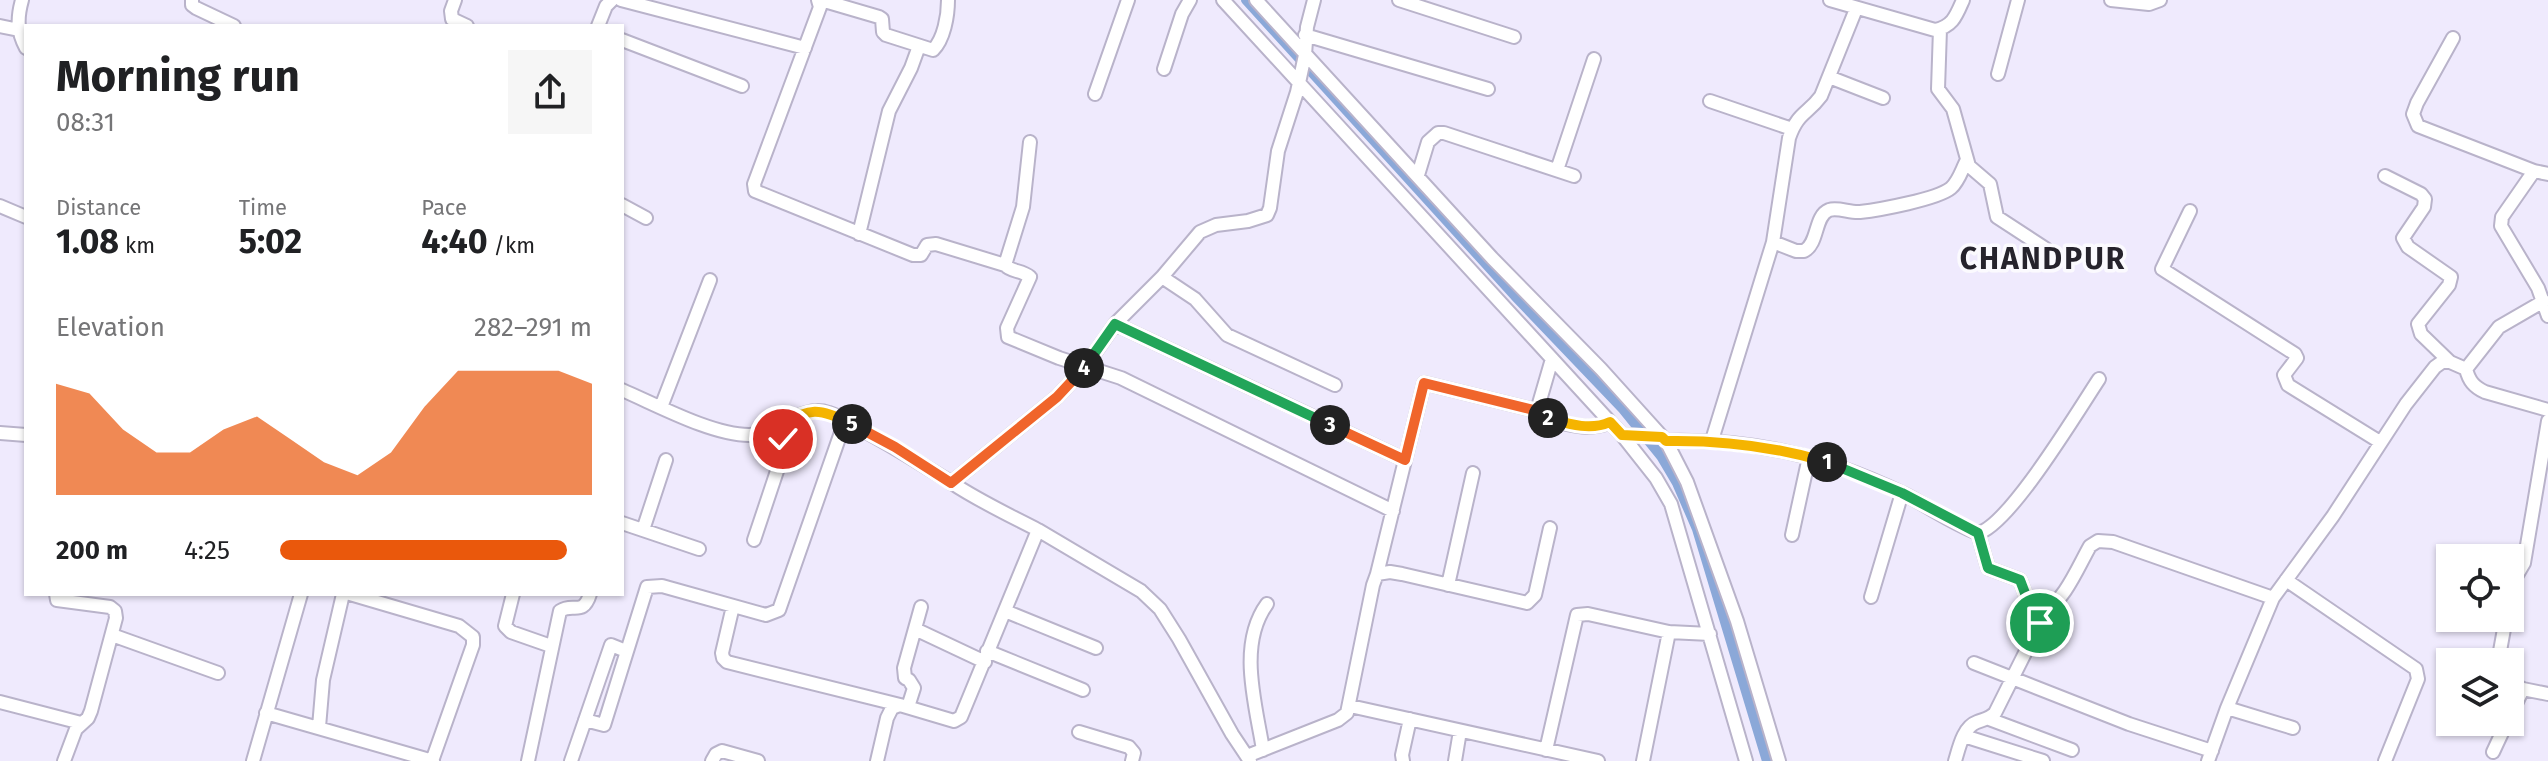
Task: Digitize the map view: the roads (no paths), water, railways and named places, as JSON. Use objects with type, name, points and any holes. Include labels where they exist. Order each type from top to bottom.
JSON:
[{"type":"street","points":[[22,0],[19,30],[24,43]]},
{"type":"street","points":[[192,0],[196,8],[230,24]]},
{"type":"street","points":[[455,0],[452,19],[463,24]]},
{"type":"street","points":[[599,24],[612,0]]},
{"type":"street","points":[[621,0],[805,48]]},
{"type":"street","points":[[948,0],[947,13],[933,50],[886,35],[879,17],[820,0],[755,191],[913,255],[921,255],[927,245],[936,244],[1022,272],[1030,277],[1007,328],[1008,337],[1121,378],[1393,511]]},
{"type":"street","points":[[1095,94],[1128,0]]},
{"type":"street","points":[[1164,69],[1182,14],[1190,0]]},
{"type":"street","points":[[1223,0],[1625,436],[1656,478],[1671,504],[1746,761]]},
{"type":"street","points":[[1256,0],[1492,258],[1601,369],[1661,438],[1692,495],[1737,621],[1779,761]]},
{"type":"street","points":[[951,483],[1057,397],[1085,367],[1115,324],[1206,227],[1267,215],[1278,151],[1305,55],[1305,35],[1314,0]]},
{"type":"street","points":[[1399,0],[1514,37]]},
{"type":"street","points":[[1830,0],[1935,30],[1954,22],[1963,0]]},
{"type":"street","points":[[1998,74],[2018,0]]},
{"type":"street","points":[[2111,0],[2149,4],[2160,0]]},
{"type":"street","points":[[1712,440],[1773,242],[1792,129],[1821,96],[1856,9]]},
{"type":"street","points":[[0,26],[19,30]]},
{"type":"street","points":[[1940,29],[1938,89],[1953,109],[1967,160],[1973,171],[1990,184],[1997,217],[2046,249]]},
{"type":"street","points":[[1305,35],[1488,89]]},
{"type":"street","points":[[2453,38],[2417,103],[2413,114],[2418,126],[2548,174]]},
{"type":"street","points":[[624,41],[742,86]]},
{"type":"street","points":[[859,234],[889,111],[919,46]]},
{"type":"street","points":[[1557,170],[1594,59]]},
{"type":"street","points":[[1829,77],[1883,98]]},
{"type":"street","points":[[1710,101],[1792,129]]},
{"type":"street","points":[[1418,175],[1428,142],[1438,133],[1444,133],[1574,176]]},
{"type":"street","points":[[1005,265],[1023,207],[1030,142]]},
{"type":"street","points":[[1773,242],[1804,251],[1813,242],[1826,211],[1860,212],[1943,193],[1952,187],[1967,160]]},
{"type":"street","points":[[2534,171],[2502,217],[2501,226],[2544,301],[2548,316]]},
{"type":"street","points":[[2385,176],[2425,199],[2424,207],[2403,238],[2408,247],[2451,277],[2449,285],[2418,324],[2421,334],[2450,362],[2466,369]]},
{"type":"street","points":[[0,206],[24,216]]},
{"type":"street","points":[[624,206],[646,218]]},
{"type":"street","points":[[2190,211],[2162,269],[2295,354],[2297,358],[2284,375],[2288,385],[2380,442]]},
{"type":"street","points":[[1162,277],[1195,299],[1227,335],[1335,385]]},
{"type":"street","points":[[661,407],[710,280]]},
{"type":"street","points":[[2544,301],[2499,327],[2466,369],[2468,379],[2476,388],[2548,410]]},
{"type":"street","points":[[1115,324],[1405,460]]},
{"type":"street","points":[[1538,411],[1552,359]]},
{"type":"street","points":[[1974,663],[2210,756],[2273,598],[2333,516],[2406,404],[2435,367],[2442,362],[2450,362]]},
{"type":"street","points":[[1625,436],[1742,443],[1832,463],[1902,493],[1978,533],[1987,531],[2005,512],[2051,453],[2099,379]]},
{"type":"street","points":[[624,391],[727,432],[748,435],[766,433],[805,412],[817,410],[830,413],[1038,530],[1141,591],[1160,609],[1249,759],[1263,750],[1338,720],[1347,713],[1373,585],[1424,383],[1590,427],[1610,422]]},
{"type":"street","points":[[585,720],[604,725],[647,587],[662,586],[766,615],[779,610],[845,421]]},
{"type":"street","points":[[2524,563],[2548,421]]},
{"type":"street","points":[[0,433],[24,435]]},
{"type":"street","points":[[754,540],[785,447],[783,439],[766,433]]},
{"type":"street","points":[[1792,535],[1809,457]]},
{"type":"street","points":[[643,530],[666,460]]},
{"type":"street","points":[[1448,585],[1473,473]]},
{"type":"street","points":[[1871,597],[1902,493]]},
{"type":"street","points":[[624,524],[699,549]]},
{"type":"street","points":[[1377,574],[1402,574],[1527,603],[1535,595],[1550,528]]},
{"type":"street","points":[[733,606],[722,653],[727,662],[954,721],[961,717],[967,706],[1038,530]]},
{"type":"street","points":[[1978,533],[1988,568],[2020,580],[2031,609],[2042,614]]},
{"type":"street","points":[[1989,719],[2012,680],[2042,614],[2060,599],[2090,546],[2105,540],[2273,598]]},
{"type":"street","points":[[2286,580],[2416,669],[2418,679],[2385,761]]},
{"type":"street","points":[[56,596],[57,600],[110,607],[115,611],[116,618],[91,711],[76,729],[64,761]]},
{"type":"street","points":[[254,761],[300,596]]},
{"type":"street","points":[[319,727],[323,680],[343,596]]},
{"type":"street","points":[[266,713],[432,761],[473,645],[473,637],[459,626],[357,596]]},
{"type":"street","points":[[512,596],[505,626],[511,632],[551,646]]},
{"type":"street","points":[[528,761],[560,611],[566,607],[581,608],[589,596]]},
{"type":"street","points":[[1263,750],[1252,677],[1251,646],[1260,613],[1267,604]]},
{"type":"street","points":[[904,706],[914,688],[905,678],[904,668],[921,607]]},
{"type":"street","points":[[1005,611],[1096,648]]},
{"type":"street","points":[[1546,750],[1577,615],[1588,614],[1669,632],[1710,634]]},
{"type":"street","points":[[915,629],[1083,690]]},
{"type":"street","points":[[1643,761],[1669,632]]},
{"type":"street","points":[[112,635],[218,673]]},
{"type":"street","points":[[571,761],[611,645],[626,651]]},
{"type":"street","points":[[2524,689],[2548,694]]},
{"type":"street","points":[[0,702],[81,723]]},
{"type":"street","points":[[877,761],[887,718],[892,708],[904,706]]},
{"type":"street","points":[[1350,706],[1573,758],[1598,761]]},
{"type":"street","points":[[2227,708],[2293,728]]},
{"type":"street","points":[[1403,761],[1410,719]]},
{"type":"street","points":[[1955,761],[1968,727],[1989,719],[2072,750]]},
{"type":"street","points":[[1455,761],[1460,731]]},
{"type":"street","points":[[1079,732],[1129,747],[1134,753],[1132,761]]},
{"type":"street","points":[[1964,736],[2043,761]]},
{"type":"street","points":[[2493,752],[2500,736]]},
{"type":"street","points":[[712,761],[722,751],[758,761]]},
{"type":"waterway","points":[[1246,0],[1515,296],[1623,409],[1661,456],[1677,483],[1697,529],[1767,761]]},
{"type":"district","name":"CHANDPUR","points":[[2043,259]]}]
